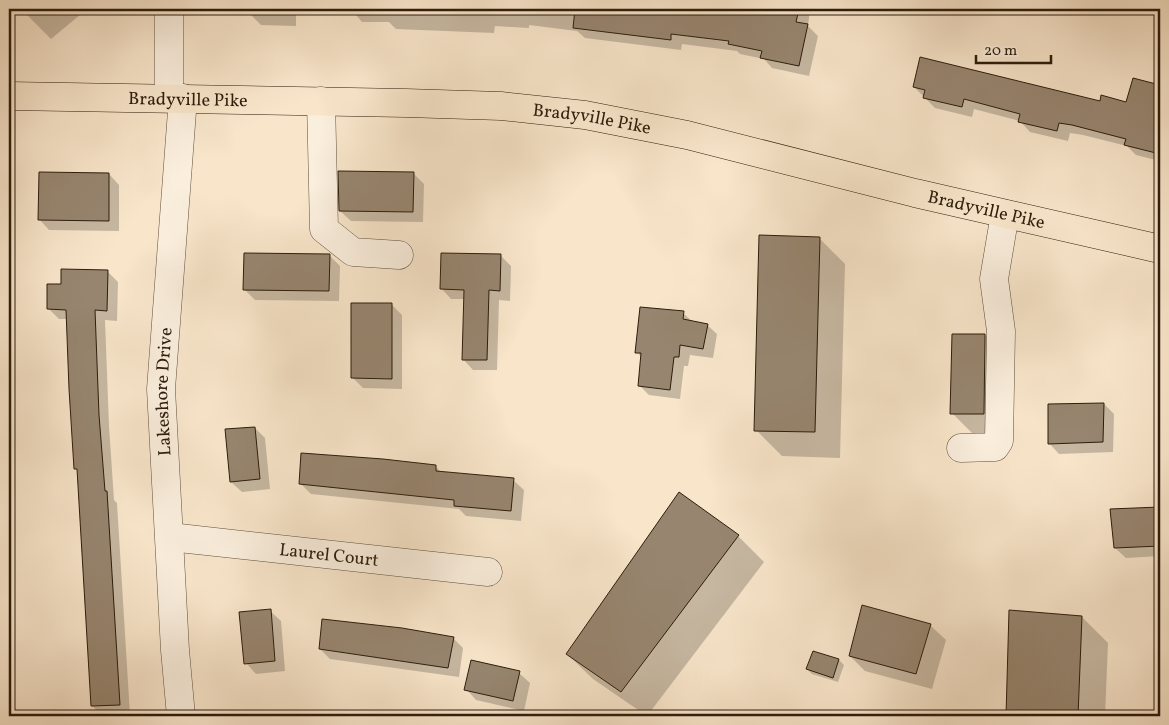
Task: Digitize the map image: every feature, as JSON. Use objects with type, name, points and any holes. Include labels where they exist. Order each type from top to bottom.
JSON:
[{"type":"main road","name":"Bradyville Pike","points":[[9,96],[501,106],[584,115],[687,134],[915,194],[1160,249]]},
{"type":"street","name":"Lakeshore Drive","points":[[169,9],[176,98],[161,389],[170,537],[174,650],[181,716]]},
{"type":"street","points":[[321,101],[324,229],[353,252],[399,255]]},
{"type":"street","points":[[961,448],[995,447],[999,441],[1001,331],[994,279],[1005,214]]},
{"type":"street","name":"Laurel Court","points":[[170,537],[488,572]]},
{"type":"building","points":[[575,9],[736,9],[761,14],[762,9],[799,9],[796,22],[808,24],[799,66],[760,58],[762,51],[728,44],[729,41],[671,34],[671,40],[573,28]]},
{"type":"building","points":[[920,57],[1100,101],[1101,95],[1126,102],[1133,78],[1160,85],[1160,154],[1124,145],[1126,139],[1072,125],[1059,123],[1057,131],[1018,122],[1020,114],[964,99],[962,107],[923,98],[925,90],[913,87]]},
{"type":"building","points":[[338,171],[414,172],[413,212],[339,211]]},
{"type":"building","points":[[39,172],[109,173],[109,221],[38,220]]},
{"type":"building","points":[[759,235],[820,237],[815,432],[754,431]]},
{"type":"building","points":[[244,253],[330,254],[329,291],[243,290]]},
{"type":"building","points":[[441,253],[501,254],[500,291],[489,290],[487,360],[462,360],[464,290],[440,289]]},
{"type":"building","points":[[61,269],[108,270],[107,311],[95,310],[99,415],[105,491],[107,491],[120,705],[91,706],[77,469],[74,469],[66,310],[47,309],[47,284],[61,284]]},
{"type":"building","points":[[351,303],[392,303],[392,379],[351,378]]},
{"type":"building","points":[[640,307],[684,311],[683,319],[708,324],[703,349],[680,345],[679,357],[674,357],[670,390],[638,386],[641,353],[635,353]]},
{"type":"building","points":[[952,334],[985,334],[984,414],[950,414]]},
{"type":"building","points":[[1104,403],[1103,442],[1048,444],[1048,404]]},
{"type":"building","points":[[255,427],[260,479],[230,482],[225,429]]},
{"type":"building","points":[[301,453],[436,465],[436,471],[514,478],[511,511],[454,506],[454,500],[299,484]]},
{"type":"building","points":[[679,492],[739,535],[621,692],[566,654]]},
{"type":"building","points":[[1160,507],[1160,546],[1114,548],[1110,509]]},
{"type":"building","points":[[862,605],[931,624],[916,674],[849,656]]},
{"type":"building","points":[[271,609],[275,661],[244,664],[239,612]]},
{"type":"building","points":[[1009,610],[1082,616],[1078,716],[1006,716]]},
{"type":"building","points":[[322,619],[402,628],[454,637],[448,668],[319,649]]},
{"type":"building","points":[[813,651],[839,659],[833,678],[806,669]]},
{"type":"building","points":[[471,660],[520,671],[513,701],[464,690]]}]
